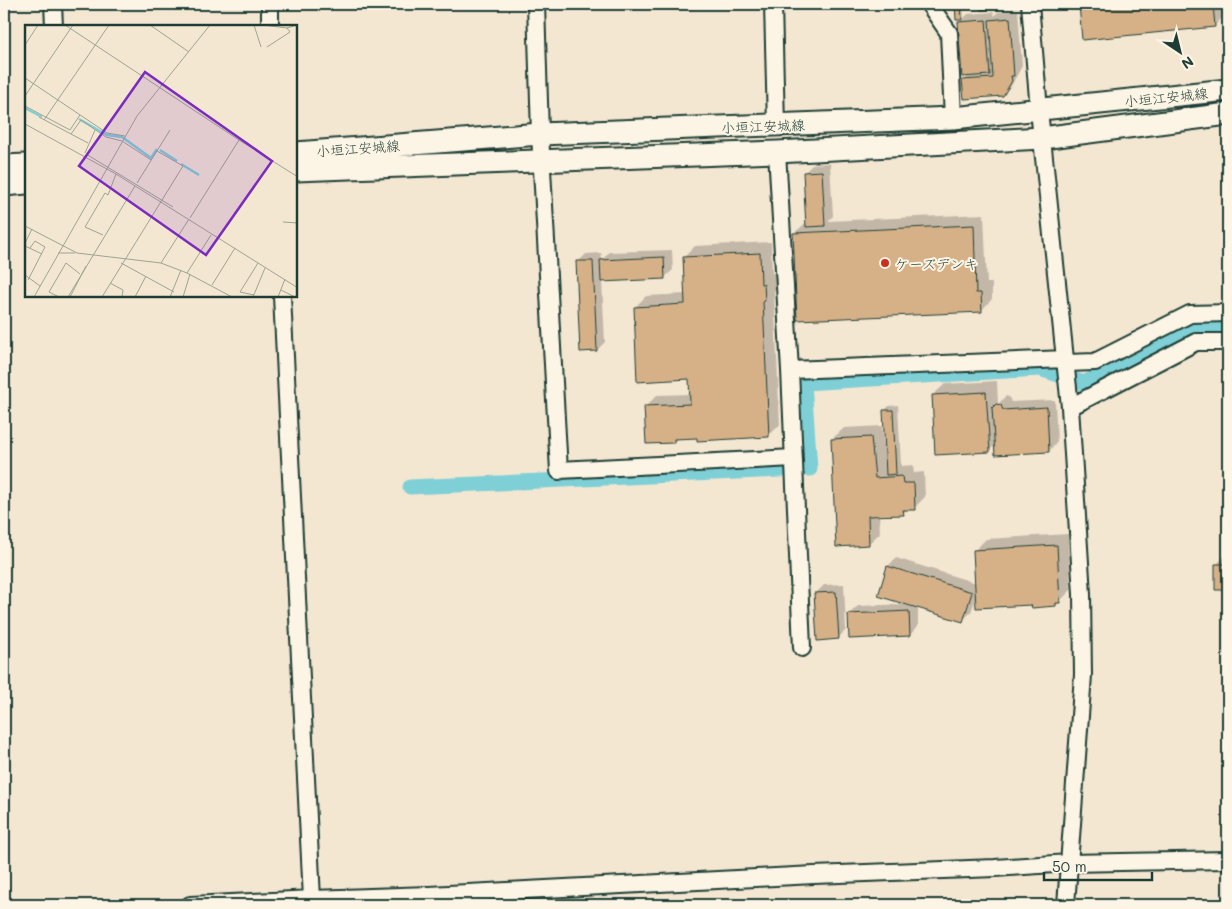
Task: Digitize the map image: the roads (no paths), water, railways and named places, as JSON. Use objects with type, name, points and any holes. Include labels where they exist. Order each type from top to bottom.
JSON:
[{"type":"main road","name":"小垣江安城線","points":[[298,152],[540,134],[953,118],[1228,90]]},
{"type":"main road","name":"小垣江安城線","points":[[298,170],[777,152],[1042,138],[1228,114]]},
{"type":"main road","points":[[4,166],[25,165]]},
{"type":"main road","points":[[4,185],[25,183]]},
{"type":"street","points":[[53,4],[54,25]]},
{"type":"street","points":[[270,4],[270,25]]},
{"type":"street","points":[[536,4],[541,160],[559,471],[793,458]]},
{"type":"street","points":[[773,4],[776,126]]},
{"type":"street","points":[[929,4],[949,33],[953,118]]},
{"type":"street","points":[[1030,4],[1039,110],[1070,406],[1082,594],[1083,675],[1066,905]]},
{"type":"street","points":[[777,152],[790,370],[802,648]]},
{"type":"street","points":[[282,298],[312,899]]},
{"type":"street","points":[[790,370],[1095,362],[1190,314],[1228,314]]},
{"type":"street","points":[[1070,406],[1196,342],[1228,342]]},
{"type":"street","points":[[190,905],[429,895],[814,874],[995,868],[1069,862],[1228,860]]},
{"type":"waterway","points":[[805,469],[810,469],[804,383],[1040,369],[1084,383],[1193,328],[1228,327]]},
{"type":"waterway","points":[[410,487],[781,470]]},
{"type":"place","name":"ケーズデンキ","points":[[885,263]]}]
